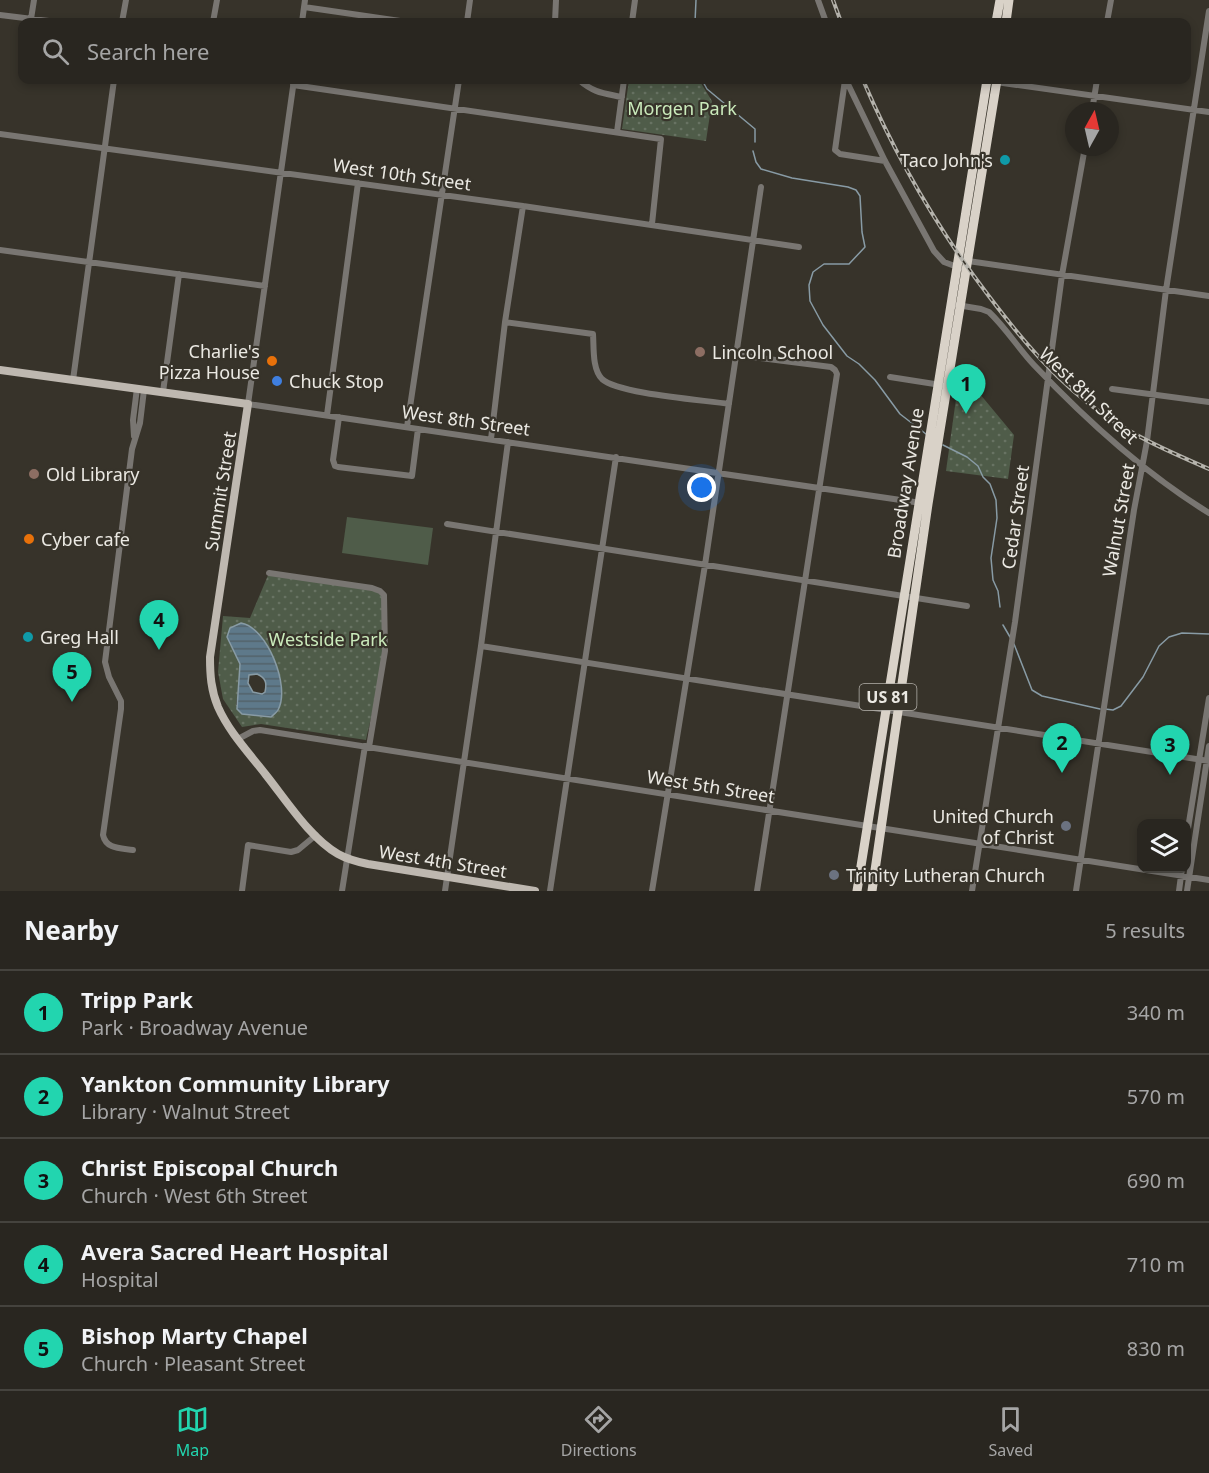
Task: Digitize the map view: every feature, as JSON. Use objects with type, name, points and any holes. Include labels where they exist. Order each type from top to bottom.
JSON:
[{"type":"highway","points":[[997,18],[1000,0]]},
{"type":"highway","points":[[1007,18],[1009,0]]},
{"type":"highway","name":"Broadway Avenue","points":[[873,891],[897,712],[909,597],[992,84]]},
{"type":"highway","name":"Broadway Avenue","points":[[857,891],[886,710],[909,597]]},
{"type":"main road","name":"West 8th Street","points":[[0,370],[248,404]]},
{"type":"main road","name":"Summit Street","points":[[248,404],[210,657],[210,681],[217,705],[238,739],[316,835],[336,853],[347,858]]},
{"type":"main road","name":"West 4th Street","points":[[347,858],[535,891]]},
{"type":"street","points":[[31,18],[34,0]]},
{"type":"street","points":[[123,18],[126,0]]},
{"type":"street","points":[[214,18],[217,0]]},
{"type":"street","points":[[468,18],[470,0]]},
{"type":"street","points":[[555,18],[556,0]]},
{"type":"street","points":[[633,18],[635,0]]},
{"type":"street","points":[[819,0],[825,18]]},
{"type":"street","points":[[1108,18],[1111,0]]},
{"type":"street","points":[[304,4],[384,18]]},
{"type":"street","name":"Walnut Street","points":[[1076,891],[1153,395],[1166,290],[1209,11]]},
{"type":"street","points":[[0,15],[23,18]]},
{"type":"street","points":[[73,380],[113,84]]},
{"type":"street","name":"Summit Street","points":[[248,404],[294,84]]},
{"type":"street","points":[[306,84],[455,109],[661,139],[652,224]]},
{"type":"street","points":[[407,427],[458,84]]},
{"type":"street","points":[[584,84],[602,94],[622,98]]},
{"type":"street","points":[[617,132],[624,84]]},
{"type":"street","points":[[845,84],[835,150],[840,154],[885,161]]},
{"type":"street","points":[[848,84],[885,161],[934,250],[944,262],[1062,275],[1209,296]]},
{"type":"street","points":[[1022,84],[1209,112]]},
{"type":"street","points":[[1094,102],[1096,84]]},
{"type":"street","name":"West 10th Street","points":[[0,134],[441,194],[799,247]]},
{"type":"street","name":"Cedar Street","points":[[972,891],[1011,650],[1062,275],[1083,156]]},
{"type":"street","points":[[327,415],[358,183]]},
{"type":"street","points":[[652,891],[705,565],[761,187]]},
{"type":"street","points":[[490,439],[523,206]]},
{"type":"street","points":[[0,258],[1,250],[265,286]]},
{"type":"street","points":[[163,393],[179,274]]},
{"type":"street","name":"West 8th Street","points":[[956,305],[989,312],[1048,380],[1115,445],[1178,494],[1209,513]]},
{"type":"street","points":[[505,322],[593,334],[596,365],[600,377],[608,383],[626,389],[729,404]]},
{"type":"street","points":[[737,355],[831,367],[837,374],[757,891]]},
{"type":"street","points":[[890,377],[943,386]]},
{"type":"street","points":[[133,850],[109,846],[104,841],[103,835],[121,709],[121,701],[109,677],[105,662],[134,439],[140,423],[141,389]]},
{"type":"street","points":[[1112,389],[1209,402]]},
{"type":"street","name":"West 8th Street","points":[[248,404],[923,504]]},
{"type":"street","points":[[339,417],[333,460],[335,466],[412,476],[418,429]]},
{"type":"street","points":[[445,891],[508,442]]},
{"type":"street","points":[[550,891],[616,457]]},
{"type":"street","points":[[447,524],[967,606]]},
{"type":"street","points":[[269,573],[372,588],[384,595],[385,651],[342,891]]},
{"type":"street","points":[[481,646],[1205,761]]},
{"type":"street","points":[[1187,891],[1205,761],[1209,698]]},
{"type":"street","name":"West 5th Street","points":[[238,739],[260,730],[1081,860],[1137,867]]},
{"type":"street","points":[[1191,820],[1209,746]]},
{"type":"street","points":[[242,891],[248,844],[291,852],[298,850],[316,835]]},
{"type":"street","points":[[1179,891],[1182,873]]},
{"type":"street","name":"West 5th Street","points":[[1184,873],[1190,877],[1209,880]]},
{"type":"green space","name":"Morgen Park","points":[[628,84],[701,84],[712,101],[706,141],[622,129]]},
{"type":"green space","points":[[960,370],[1014,435],[1008,479],[946,471]]},
{"type":"green space","points":[[347,517],[433,528],[428,565],[342,553]]},
{"type":"green space","name":"Westside Park","points":[[269,573],[380,591],[386,622],[385,642],[366,740],[261,724],[242,727],[223,699],[218,672],[223,616],[250,618]],"holes":[[[228,633],[276,663],[280,678],[281,699],[236,705],[240,665],[228,640]]]},
{"type":"water","points":[[241,623],[251,627],[268,646],[274,659],[279,673],[281,700],[278,711],[271,717],[242,714],[237,709],[240,664],[227,637],[230,628]],"holes":[[[249,675],[260,676],[266,683],[265,692],[262,694],[253,692],[248,683]]]},
{"type":"waterway","points":[[695,18],[696,0]]},
{"type":"waterway","points":[[704,84],[707,89],[755,129],[755,142]]},
{"type":"waterway","points":[[753,151],[761,169],[792,178],[848,187],[856,190],[860,196],[865,247],[849,264],[824,264],[813,272],[809,285],[810,301],[823,325],[847,356],[875,380],[900,414],[926,434]]},
{"type":"waterway","points":[[943,445],[967,457],[978,466],[983,477],[990,484],[996,500],[997,518],[991,558],[993,580],[998,591],[1000,607]]},
{"type":"waterway","points":[[1003,625],[1010,637]]},
{"type":"waterway","points":[[1105,709],[1113,710],[1121,706],[1143,677],[1159,646],[1169,637],[1182,633],[1209,634]]},
{"type":"waterway","points":[[1014,644],[1032,690],[1042,696],[1100,709]]},
{"type":"railway","points":[[833,0],[840,18]]},
{"type":"railway","points":[[865,84],[889,137],[935,218],[969,270],[1028,344],[1056,375],[1104,415],[1142,438],[1209,469]]},
{"type":"place","name":"Taco John's","points":[[1005,160]]},
{"type":"place","name":"Lincoln School","points":[[700,352]]},
{"type":"place","name":"Charlie's Pizza House","points":[[272,361]]},
{"type":"place","name":"Chuck Stop","points":[[277,381]]},
{"type":"place","name":"Tripp Park","points":[[966,414]]},
{"type":"place","name":"Old Library","points":[[34,474]]},
{"type":"place","name":"Cyber cafe","points":[[29,539]]},
{"type":"place","name":"Greg Hall","points":[[28,637]]},
{"type":"place","name":"Avera Sacred Heart Hospital","points":[[159,650]]},
{"type":"place","name":"Bishop Marty Chapel","points":[[72,702]]},
{"type":"place","name":"Yankton Community Library","points":[[1062,773]]},
{"type":"place","name":"Christ Episcopal Church","points":[[1170,775]]},
{"type":"place","name":"United Church of Christ","points":[[1066,826]]},
{"type":"place","name":"Trinity Lutheran Church","points":[[834,875]]}]
